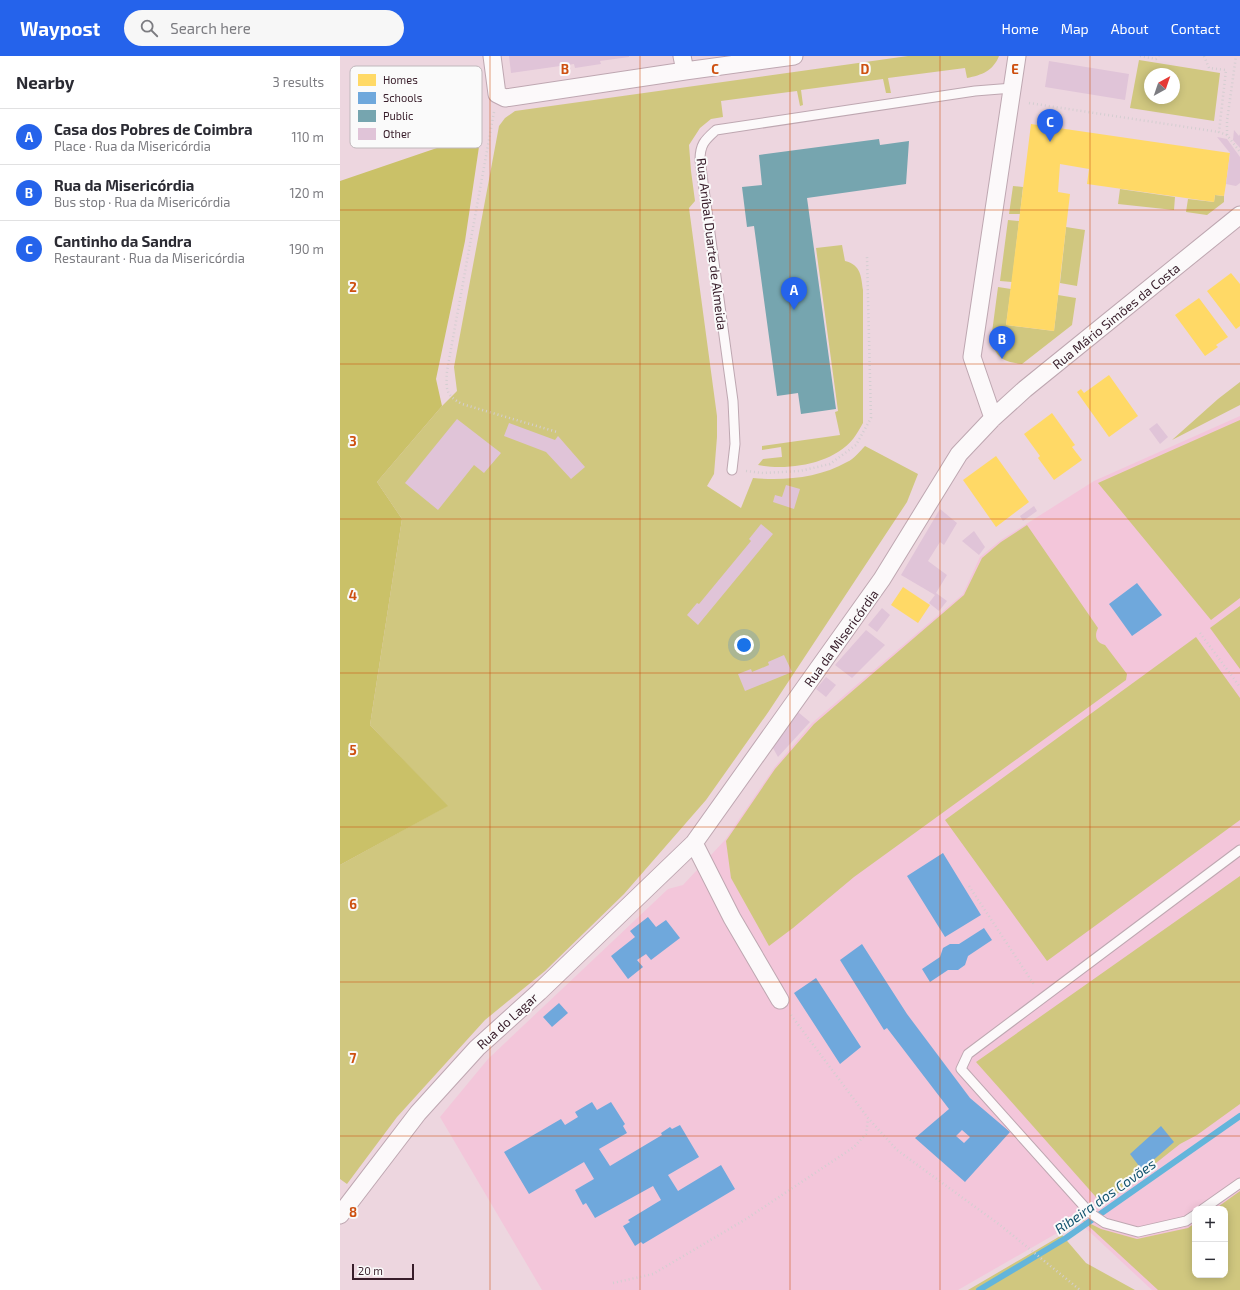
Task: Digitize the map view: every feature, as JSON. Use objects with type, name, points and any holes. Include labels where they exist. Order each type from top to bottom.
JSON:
[{"type":"street","points":[[492,56],[497,94],[505,98],[683,64],[794,56]]},
{"type":"street","points":[[993,418],[972,357],[1017,56]]},
{"type":"street","name":"Rua Mário Simões da Costa","points":[[993,418],[1025,389],[1240,215]]},
{"type":"street","name":"Rua da Misericórdia","points":[[694,844],[882,579],[959,454],[993,418]]},
{"type":"street","points":[[694,844],[732,918],[780,1000]]},
{"type":"street","name":"Rua do Lagar","points":[[341,1213],[418,1113],[477,1048],[539,992],[694,844]]},
{"type":"lane","name":"Rua Aníbal Duarte de Almeida","points":[[732,470],[735,444],[733,401],[700,160],[700,149],[705,139],[716,130],[975,91],[1013,88]]},
{"type":"lane","points":[[1192,1216],[1186,1221],[1138,1232],[1105,1224],[1090,1213],[961,1069],[968,1054],[1240,850]]},
{"type":"lane","points":[[1207,1206],[1240,1183]]},
{"type":"path","points":[[1140,56],[1156,59],[1159,56]]},
{"type":"path","points":[[1204,56],[1209,68],[1226,70],[1219,132]]},
{"type":"path","points":[[1227,135],[1227,121],[1236,56]]},
{"type":"path","points":[[497,94],[447,371],[446,390],[452,399],[462,404],[557,432]]},
{"type":"path","points":[[1030,103],[1219,132],[1227,135],[1240,152]]},
{"type":"path","points":[[732,470],[763,473],[800,471],[830,464],[856,445],[872,418],[867,257]]},
{"type":"path","points":[[1200,633],[1240,687]]},
{"type":"path","points":[[969,886],[1043,999]]},
{"type":"path","points":[[780,1000],[868,1118],[897,1150],[1000,1225],[1080,1290]]},
{"type":"path","points":[[613,1283],[653,1274],[746,1219],[854,1147],[866,1134],[868,1118]]},
{"type":"shaded area","points":[[908,56],[999,56],[994,65],[986,72],[967,78],[965,68],[888,78],[891,93],[886,93],[883,79],[801,90],[803,105],[800,106],[797,91],[721,101],[723,117],[711,119],[700,128],[689,145],[695,201],[689,208],[717,416],[714,474],[707,486],[741,508],[753,478],[777,479],[801,477],[825,472],[850,461],[865,446],[918,474],[907,502],[769,711],[706,800],[624,894],[545,971],[485,1020],[397,1117],[347,1184],[340,1179],[340,865],[447,806],[370,725],[402,519],[377,482],[442,406],[457,391],[454,367],[499,126],[505,118],[515,111]]},
{"type":"shaded area","points":[[1139,60],[1220,73],[1214,121],[1130,108]]},
{"type":"shaded area","points":[[437,148],[479,148],[465,241],[436,379],[442,406],[377,482],[402,519],[370,725],[448,806],[340,865],[340,181]]},
{"type":"shaded area","points":[[1013,186],[1023,187],[1020,214],[1009,214]]},
{"type":"shaded area","points":[[1120,189],[1175,197],[1174,210],[1118,204]]},
{"type":"shaded area","points":[[1215,195],[1224,196],[1224,202],[1207,215],[1186,212],[1188,199],[1214,202]]},
{"type":"shaded area","points":[[1008,220],[1019,221],[1012,282],[1000,281]]},
{"type":"shaded area","points":[[1066,227],[1085,230],[1077,286],[1060,283]]},
{"type":"shaded area","points":[[842,245],[845,261],[857,268],[862,280],[863,423],[854,437],[844,448],[822,460],[796,466],[770,467],[758,465],[763,459],[782,457],[781,447],[762,450],[762,446],[840,435],[835,412],[838,411],[816,248]]},
{"type":"shaded area","points":[[998,287],[1011,289],[1006,325],[1054,331],[1058,295],[1076,298],[1072,325],[1022,364],[1010,362],[1002,358],[995,351],[991,340]]},
{"type":"shaded area","points":[[1240,382],[1240,405],[1172,440],[1218,399]]},
{"type":"shaded area","points":[[1240,416],[1240,1290],[1152,1290],[1078,1221],[958,1290],[542,1290],[440,1117],[488,1059],[668,889],[683,885],[725,840],[774,768],[812,723],[963,594],[980,557],[1001,540],[1094,481]]},
{"type":"shaded area","points":[[1240,420],[1240,598],[1211,620],[1098,483]]},
{"type":"shaded area","points":[[1027,525],[1098,628],[1096,636],[1098,641],[1105,645],[1127,674],[1126,680],[854,877],[769,946],[731,878],[726,841],[775,769],[814,724],[964,595],[982,558],[1001,542]]},
{"type":"shaded area","points":[[1240,606],[1240,669],[1210,628]]},
{"type":"shaded area","points":[[1196,637],[1240,698],[1240,820],[1047,961],[945,820]]},
{"type":"shaded area","points":[[1240,876],[1240,1104],[1197,1135],[1180,1144],[1103,1205],[976,1062]]},
{"type":"shaded area","points":[[1240,1191],[1240,1290],[1158,1290],[1081,1219],[1101,1229],[1137,1239],[1188,1228],[1192,1225],[1192,1278],[1228,1278],[1228,1206],[1219,1206]]},
{"type":"shaded area","points":[[1062,1235],[1086,1263],[1135,1290],[968,1290]]},
{"type":"building: Homes","points":[[1031,124],[1230,153],[1224,196],[1215,195],[1214,202],[1087,184],[1089,169],[1060,164],[1058,192],[1070,194],[1054,331],[1006,325]]},
{"type":"building: Homes","points":[[1231,273],[1240,284],[1240,326],[1236,329],[1207,291]]},
{"type":"building: Homes","points":[[1199,298],[1228,337],[1216,345],[1218,347],[1205,356],[1175,315]]},
{"type":"building: Homes","points":[[1109,375],[1138,416],[1109,437],[1077,392],[1081,389],[1084,393]]},
{"type":"building: Homes","points":[[1052,413],[1075,445],[1072,447],[1082,460],[1054,480],[1038,458],[1040,456],[1024,434]]},
{"type":"building: Homes","points":[[996,456],[1029,502],[996,527],[963,480]]},
{"type":"building: Homes","points":[[903,587],[930,605],[918,623],[891,605]]},
{"type":"building: Schools","points":[[1137,583],[1162,615],[1132,636],[1109,604]]},
{"type":"building: Schools","points":[[943,853],[981,915],[945,937],[907,876]]},
{"type":"building: Schools","points":[[648,917],[656,927],[666,920],[680,938],[651,960],[646,954],[637,960],[643,967],[628,979],[611,956],[635,937],[630,931]]},
{"type":"building: Schools","points":[[984,928],[992,940],[968,956],[965,965],[958,970],[948,970],[930,982],[922,969],[940,957],[943,948],[950,944],[959,944]]},
{"type":"building: Schools","points":[[862,944],[907,1014],[970,1098],[1010,1132],[965,1182],[915,1138],[949,1109],[887,1028],[884,1030],[840,960]],"holes":[[[962,1130],[970,1137],[964,1143],[956,1136]]]},
{"type":"building: Schools","points":[[816,978],[861,1047],[840,1064],[794,993]]},
{"type":"building: Schools","points":[[559,1003],[568,1013],[552,1027],[543,1017]]},
{"type":"building: Schools","points":[[592,1102],[597,1110],[611,1102],[625,1124],[623,1126],[627,1133],[599,1149],[610,1166],[662,1135],[661,1133],[670,1127],[672,1129],[680,1125],[699,1157],[668,1175],[678,1191],[721,1165],[735,1189],[643,1244],[641,1242],[635,1246],[623,1226],[630,1222],[628,1220],[661,1200],[653,1186],[595,1218],[586,1203],[583,1205],[575,1190],[594,1179],[584,1162],[529,1194],[504,1152],[561,1119],[565,1125],[578,1117],[575,1112]]},
{"type":"building: Schools","points":[[1161,1126],[1174,1142],[1142,1170],[1130,1154]]},
{"type":"building: Public","points":[[879,139],[880,145],[909,141],[906,184],[807,198],[836,409],[801,414],[798,393],[777,396],[754,226],[747,227],[742,187],[762,185],[759,155]]},
{"type":"building: Other","points":[[509,56],[629,57],[600,61],[601,64],[575,68],[574,64],[511,73]]},
{"type":"building: Other","points":[[1049,61],[1129,74],[1125,100],[1045,87]]},
{"type":"building: Other","points":[[1234,130],[1239,136],[1240,134],[1240,148],[1233,140]]},
{"type":"building: Other","points":[[1217,137],[1227,139],[1240,157],[1240,183],[1236,186],[1226,184],[1230,153]]},
{"type":"building: Other","points":[[457,419],[501,453],[484,473],[474,465],[438,510],[405,483]]},
{"type":"building: Other","points":[[509,423],[555,440],[558,436],[585,467],[571,479],[546,452],[504,436]]},
{"type":"building: Other","points":[[1157,423],[1168,437],[1160,444],[1149,429]]},
{"type":"building: Other","points":[[786,485],[800,489],[794,509],[773,502],[775,495],[782,497]]},
{"type":"building: Other","points":[[1034,506],[1037,511],[1023,521],[1020,516]]},
{"type":"building: Other","points":[[940,509],[957,523],[944,545],[940,542],[928,561],[947,575],[936,593],[947,601],[939,611],[929,603],[935,595],[901,575]]},
{"type":"building: Other","points":[[761,524],[773,534],[698,625],[687,615],[697,603],[699,604],[751,541],[749,539]]},
{"type":"building: Other","points":[[974,531],[985,547],[979,555],[962,541]]},
{"type":"building: Other","points":[[882,608],[890,615],[877,632],[868,625]]},
{"type":"building: Other","points":[[866,630],[885,645],[852,678],[835,665]]},
{"type":"building: Other","points":[[784,655],[792,672],[745,691],[738,674],[751,669],[752,672],[769,665],[768,662]]},
{"type":"building: Other","points":[[826,677],[836,685],[826,697],[816,689]]},
{"type":"building: Other","points":[[798,712],[810,722],[778,757],[773,748],[779,737]]},
{"type":"waterway","name":"Ribeira dos Covões","points":[[979,1290],[1066,1238],[1240,1116]]},
{"type":"place","name":"Cantinho da Sandra","points":[[1050,142]]},
{"type":"place","name":"Casa dos Pobres de Coimbra","points":[[794,310]]},
{"type":"place","name":"Rua da Misericórdia","points":[[1002,359]]}]
